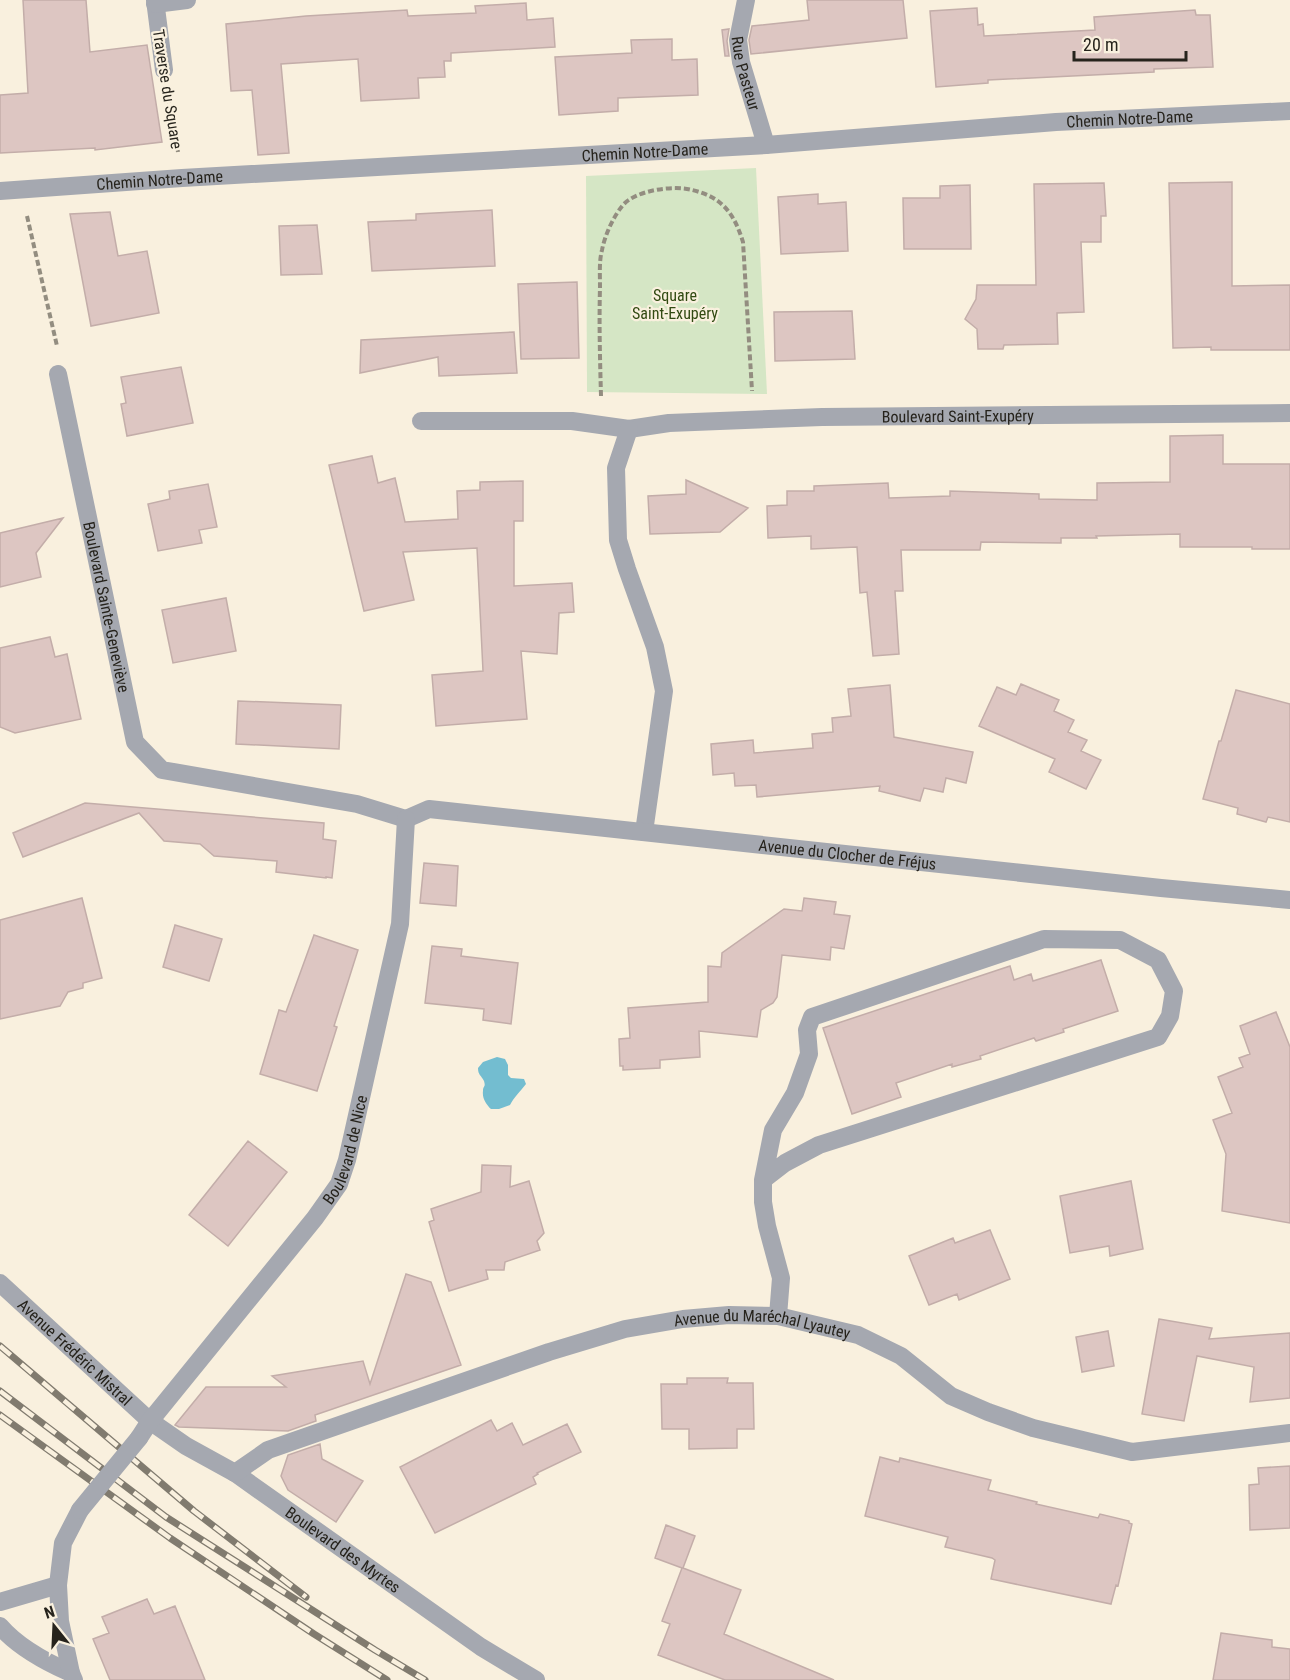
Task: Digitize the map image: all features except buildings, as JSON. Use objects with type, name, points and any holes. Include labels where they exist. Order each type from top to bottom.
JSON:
[{"type":"street","points":[[155,2],[187,0]]},
{"type":"street","name":"Rue Pasteur","points":[[746,0],[738,39],[741,62],[766,145]]},
{"type":"street","name":"Traverse du Square","points":[[155,2],[164,70]]},
{"type":"street","name":"Chemin Notre-Dame","points":[[0,192],[182,178],[766,145],[1056,122],[1290,111]]},
{"type":"street","name":"Boulevard Sainte-Geneviève","points":[[58,374],[135,742],[162,770],[357,804],[406,819]]},
{"type":"street","name":"Boulevard Saint-Exupéry","points":[[421,421],[572,421],[629,429],[669,423],[822,417],[1290,413]]},
{"type":"street","points":[[629,429],[616,468],[618,540],[655,647],[664,691],[644,832]]},
{"type":"street","name":"Avenue du Clocher de Fréjus","points":[[406,819],[429,809],[1149,887],[1290,900]]},
{"type":"street","name":"Boulevard de Nice","points":[[72,1676],[60,1621],[58,1586],[63,1543],[80,1510],[315,1218],[339,1184],[347,1160],[400,924],[406,819]]},
{"type":"street","points":[[763,1180],[785,1163],[819,1145],[1158,1037],[1170,1016],[1174,991],[1158,960],[1120,940],[1044,939],[812,1017],[807,1030],[809,1054],[795,1093],[773,1130],[763,1180],[763,1202],[767,1226],[781,1278],[778,1316]]},
{"type":"street","name":"Avenue Frédéric Mistral","points":[[0,1283],[150,1421]]},
{"type":"street","name":"Avenue du Maréchal Lyautey","points":[[235,1473],[268,1450],[549,1352],[625,1329],[683,1319],[729,1315],[778,1316],[858,1335],[901,1356],[951,1396],[988,1412],[1033,1428],[1132,1452],[1290,1433]]},
{"type":"street","name":"Boulevard des Myrtes","points":[[150,1421],[186,1446],[235,1473],[481,1647],[536,1680]]},
{"type":"street","points":[[0,1602],[58,1586]]},
{"type":"street","points":[[0,1626],[7,1634],[50,1664],[72,1676]]},
{"type":"path","name":"Traverse du Square","points":[[164,70],[182,178]]},
{"type":"path","points":[[601,424],[601,252],[610,228],[624,203],[656,189],[676,187],[693,190],[713,198],[729,210],[743,242],[754,420]]},
{"type":"path","points":[[21,190],[58,348],[58,374]]},
{"type":"green space","name":"Square Saint-Exupéry","points":[[756,168],[767,394],[587,392],[586,176]]},
{"type":"water","points":[[497,1057],[505,1059],[508,1065],[508,1075],[511,1078],[524,1079],[526,1084],[510,1105],[491,1109],[484,1098],[485,1083],[478,1068],[483,1062]]},
{"type":"railway","points":[[0,1346],[194,1511],[306,1597]]},
{"type":"railway","points":[[0,1391],[166,1517],[425,1680]]},
{"type":"railway","points":[[0,1415],[170,1538],[387,1680]]}]
